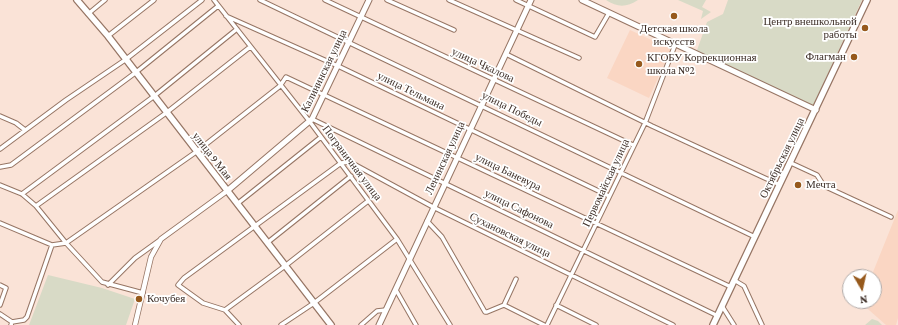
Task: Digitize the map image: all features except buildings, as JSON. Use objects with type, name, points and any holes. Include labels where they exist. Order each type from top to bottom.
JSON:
[{"type":"main road","name":"улица 9 Мая","points":[[77,0],[108,36],[135,73],[331,325]]},
{"type":"main road","name":"Калининская улица","points":[[227,191],[311,120],[325,94],[369,0]]},
{"type":"main road","name":"Ленинская улица","points":[[379,325],[481,104],[531,0]]},
{"type":"main road","points":[[582,0],[816,110]]},
{"type":"main road","name":"Октябрьская улица","points":[[713,325],[867,0]]},
{"type":"street","points":[[88,14],[105,0]]},
{"type":"street","points":[[108,36],[154,0]]},
{"type":"street","points":[[0,149],[125,60],[202,0]]},
{"type":"street","name":"Пограничная улица","points":[[214,0],[280,86],[311,120],[321,137],[397,238],[410,257],[450,325]]},
{"type":"street","name":"улица Победы","points":[[260,0],[481,104],[756,237]]},
{"type":"street","name":"улица Чкалова","points":[[325,0],[633,145]]},
{"type":"street","points":[[387,0],[454,30]]},
{"type":"street","points":[[449,0],[512,29],[518,29],[579,58]]},
{"type":"street","points":[[516,0],[595,37],[609,13]]},
{"type":"street","points":[[0,167],[11,165],[135,73],[218,6]]},
{"type":"street","name":"улица Тельмана","points":[[226,16],[338,66],[609,196]]},
{"type":"street","points":[[22,194],[153,96],[237,29]]},
{"type":"street","name":"Первомайская улица","points":[[547,325],[572,276],[644,123],[675,45]]},
{"type":"street","points":[[36,206],[166,113],[250,47]]},
{"type":"street","points":[[506,54],[644,123],[780,185]]},
{"type":"street","name":"улица Баневура","points":[[280,86],[286,77],[325,94],[596,224],[732,287]]},
{"type":"street","points":[[0,223],[52,245],[66,243],[196,152],[280,86]]},
{"type":"street","points":[[0,116],[25,130]]},
{"type":"street","name":"улица Сафонова","points":[[311,120],[445,183],[718,316]]},
{"type":"street","points":[[237,204],[321,137]]},
{"type":"street","name":"Сухановская улица","points":[[341,163],[350,162],[433,207],[673,325]]},
{"type":"street","points":[[239,325],[225,310],[203,303],[178,285],[341,163]]},
{"type":"street","points":[[791,163],[817,176],[824,186],[891,218]]},
{"type":"street","points":[[267,243],[350,176]]},
{"type":"street","points":[[0,185],[22,194],[36,206],[97,278],[108,284],[143,293]]},
{"type":"street","name":"Калининская улица","points":[[135,325],[151,257],[161,239],[227,191]]},
{"type":"street","points":[[225,310],[285,266],[368,201]]},
{"type":"street","points":[[427,220],[442,237],[485,312],[504,305],[516,279]]},
{"type":"street","points":[[281,325],[314,303],[397,238]]},
{"type":"street","points":[[108,284],[135,258],[161,239]]},
{"type":"street","points":[[0,314],[12,324],[24,320],[27,317],[52,245]]},
{"type":"street","points":[[734,280],[744,286],[762,325]]},
{"type":"street","points":[[0,286],[6,288],[0,305]]},
{"type":"street","points":[[396,290],[416,325]]},
{"type":"street","points":[[504,305],[544,325]]},
{"type":"street","points":[[556,305],[596,325]]},
{"type":"street","points":[[722,306],[734,325]]},
{"type":"street","points":[[361,325],[377,311],[386,310]]},
{"type":"shaded area","name":"КГОБУ Коррекционная школа №2","points":[[630,30],[671,49],[649,98],[607,78]]},
{"type":"shaded area","points":[[898,210],[898,318],[896,325],[886,325],[868,309],[882,309],[882,269],[874,269]]},
{"type":"green space","points":[[606,0],[638,0],[622,6],[610,3]]},
{"type":"green space","points":[[678,0],[706,0],[702,7],[711,12],[701,19],[703,11]]},
{"type":"green space","points":[[728,0],[862,0],[812,108],[696,53],[707,22],[723,14]]},
{"type":"green space","points":[[48,275],[102,288],[135,299],[126,325],[29,325]]},
{"type":"green space","points":[[872,319],[878,321],[882,325],[865,325]]},
{"type":"place","name":"Детская школа искусств","points":[[674,16]]},
{"type":"place","name":"Центр внешкольной работы","points":[[865,28]]},
{"type":"place","name":"Флагман","points":[[854,57]]},
{"type":"place","name":"КГОБУ Коррекционная школа №2","points":[[639,64]]},
{"type":"place","name":"Мечта","points":[[798,185]]},
{"type":"place","name":"Кочубея","points":[[139,299]]}]
